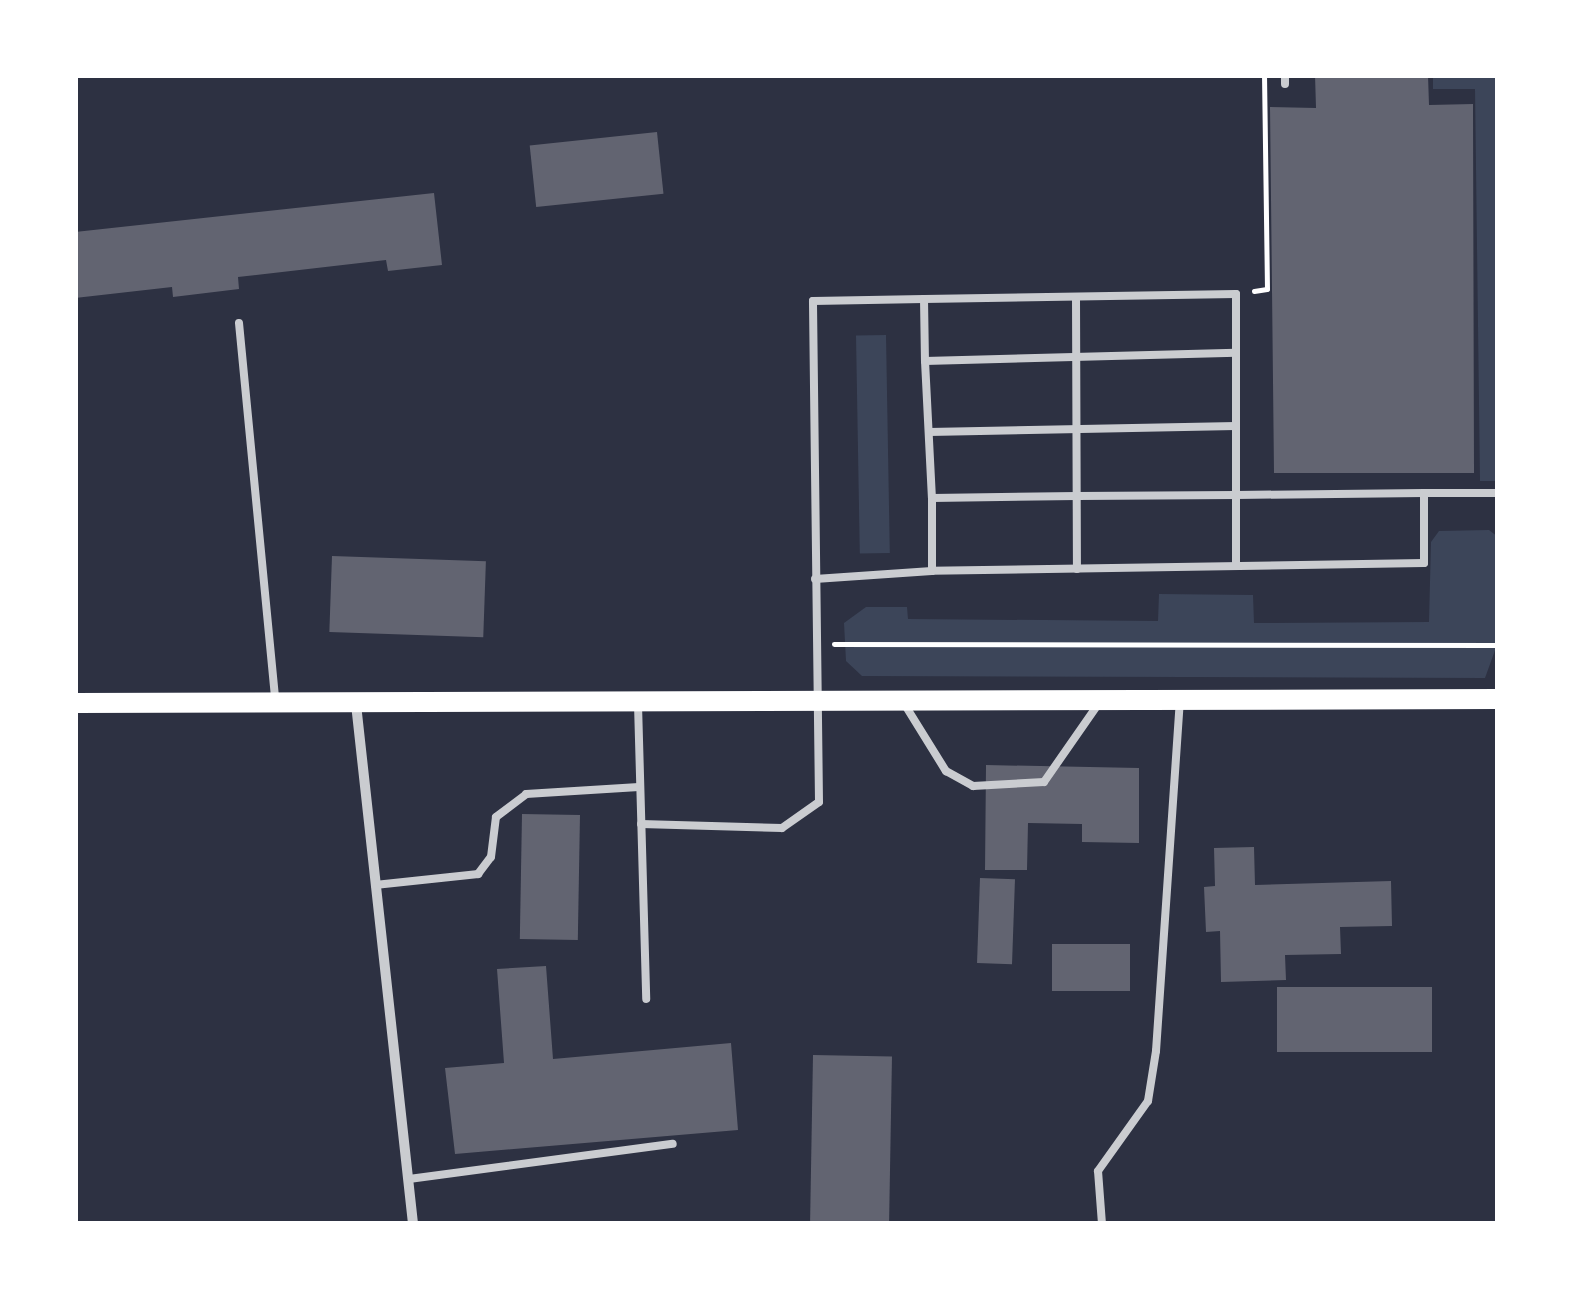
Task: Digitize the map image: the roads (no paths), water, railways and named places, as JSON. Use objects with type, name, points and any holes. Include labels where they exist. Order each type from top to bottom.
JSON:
[{"type":"main road","points":[[75,703],[817,704],[1498,699]]},
{"type":"street","points":[[356,704],[412,1224]]},
{"type":"lane","points":[[641,824],[782,828],[818,802],[813,300],[1236,294],[1236,566]]},
{"type":"lane","points":[[1076,297],[1077,569]]},
{"type":"lane","points":[[924,299],[932,571]]},
{"type":"lane","points":[[239,322],[275,703]]},
{"type":"lane","points":[[925,360],[1236,353]]},
{"type":"lane","points":[[929,432],[1236,426]]},
{"type":"lane","points":[[815,580],[932,571],[1424,563],[1424,493]]},
{"type":"lane","points":[[932,498],[1498,493]]},
{"type":"lane","points":[[1102,1224],[1098,1172],[1148,1102],[1151,1084],[1180,699]]},
{"type":"lane","points":[[903,702],[946,772],[973,786],[1044,782],[1100,700]]},
{"type":"lane","points":[[638,702],[646,999]]},
{"type":"lane","points":[[375,885],[478,874],[490,856],[496,817],[526,794],[640,787]]},
{"type":"lane","points":[[409,1179],[673,1144]]}]
